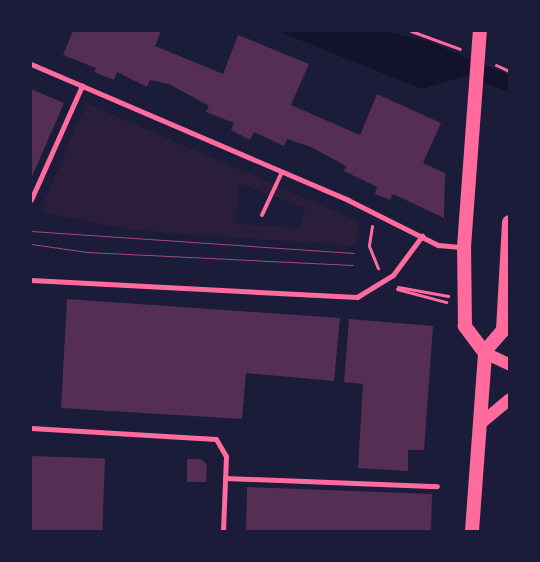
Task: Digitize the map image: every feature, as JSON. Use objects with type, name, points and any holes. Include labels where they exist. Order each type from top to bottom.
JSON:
[{"type":"highway","points":[[480,31],[470,128],[464,247],[465,326],[485,352]]},
{"type":"highway","points":[[472,531],[485,352],[503,330],[509,222]]},
{"type":"main road","points":[[485,352],[509,364]]},
{"type":"main road","points":[[480,424],[509,400]]},
{"type":"street","points":[[31,64],[377,214],[441,246],[464,247]]},
{"type":"street","points":[[31,200],[82,86]]},
{"type":"street","points":[[31,280],[339,298],[366,295],[389,280],[413,254],[422,236]]},
{"type":"street","points":[[31,428],[193,436],[221,442],[225,478],[224,531]]},
{"type":"street","points":[[225,478],[437,486]]},
{"type":"lane","points":[[262,215],[282,172]]},
{"type":"path","points":[[377,214],[369,238],[370,250],[389,280],[400,292],[455,304]]},
{"type":"path","points":[[396,287],[455,297]]},
{"type":"shaded area","points":[[278,31],[384,31],[427,41],[509,75],[509,92],[465,76],[422,89]]},
{"type":"shaded area","points":[[86,103],[360,222],[355,246],[132,230],[40,212]],"holes":[[[239,183],[305,208],[299,228],[236,224]]]},
{"type":"building","points":[[73,31],[161,31],[155,46],[223,74],[238,35],[309,64],[291,105],[360,135],[377,94],[441,123],[423,163],[445,173],[444,218],[393,194],[390,200],[375,194],[377,187],[344,171],[346,166],[311,147],[287,139],[284,146],[254,132],[250,140],[231,130],[234,123],[206,112],[209,106],[169,84],[150,80],[147,87],[117,72],[114,80],[94,72],[96,68],[63,55]]},
{"type":"building","points":[[31,89],[64,103],[31,179]]},
{"type":"building","points":[[67,299],[340,318],[334,381],[246,373],[242,419],[61,408]]},
{"type":"building","points":[[349,319],[433,326],[424,450],[408,450],[408,471],[358,468],[363,384],[344,382]]},
{"type":"building","points":[[31,456],[105,459],[102,531],[31,531]]},
{"type":"building","points":[[187,459],[201,459],[207,465],[206,482],[187,482]]},
{"type":"building","points":[[247,487],[432,494],[431,531],[246,531]]},
{"type":"tram line","points":[[31,231],[354,253]]},
{"type":"tram line","points":[[31,244],[87,252],[353,265]]}]
